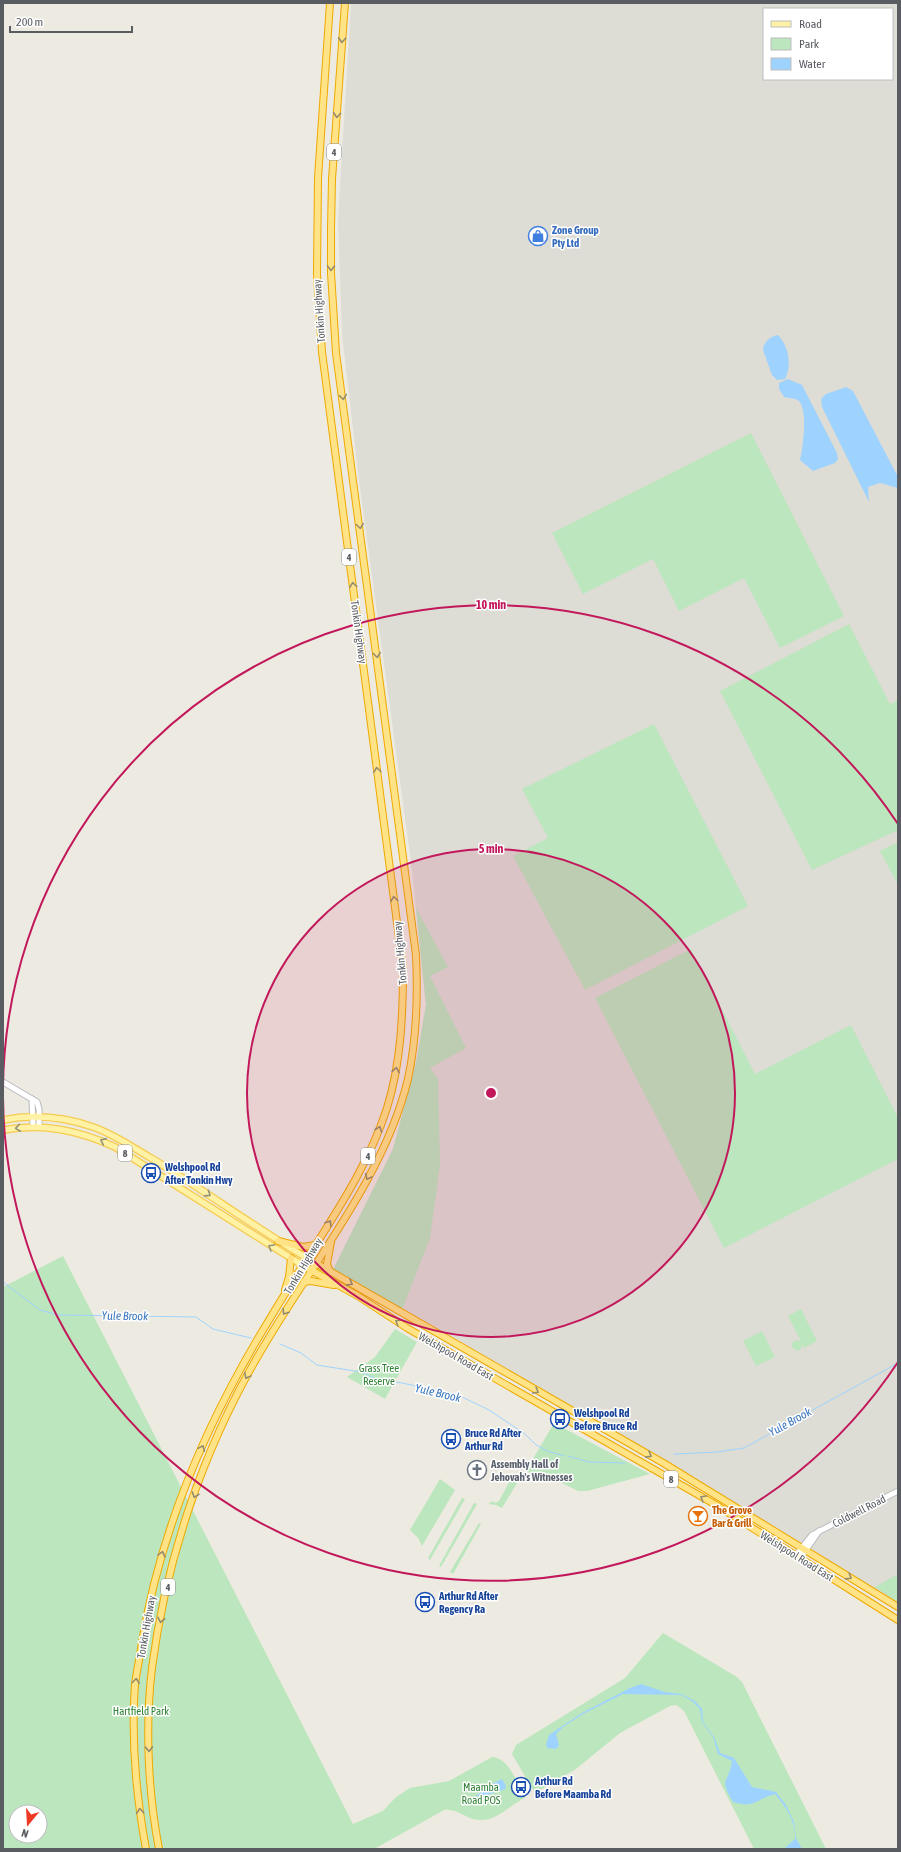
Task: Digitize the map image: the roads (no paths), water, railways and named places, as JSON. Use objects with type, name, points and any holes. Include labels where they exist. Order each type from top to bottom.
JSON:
[{"type":"highway","name":"Tonkin Highway","points":[[146,1849],[134,1761],[136,1684],[151,1594],[167,1538],[193,1469],[218,1413],[252,1349],[366,1160],[387,1108],[397,1064],[403,1001],[403,968],[322,352],[316,274],[318,178],[330,3]]},
{"type":"highway","name":"Tonkin Highway","points":[[159,1849],[152,1811],[148,1740],[152,1668],[173,1563],[206,1465],[223,1425],[258,1356],[367,1179],[392,1127],[408,1077],[415,1038],[418,1002],[416,955],[336,353],[331,273],[332,179],[345,3]]},
{"type":"highway","points":[[331,1273],[327,1264],[333,1234]]},
{"type":"highway","points":[[278,1241],[303,1247],[315,1245]]},
{"type":"highway","points":[[279,1305],[289,1277],[291,1258]]},
{"type":"highway","name":"Welshpool Road East","points":[[307,1258],[721,1497],[898,1607]]},
{"type":"highway","name":"Welshpool Road East","points":[[302,1266],[341,1287],[414,1332],[716,1505],[898,1620]]},
{"type":"highway","points":[[304,1282],[312,1281],[341,1287]]},
{"type":"highway","points":[[716,1505],[721,1497]]},
{"type":"main road","name":"Welshpool Road East","points":[[3,1120],[33,1116],[77,1122],[110,1133],[163,1165],[278,1241],[307,1258]]},
{"type":"main road","name":"Welshpool Road East","points":[[3,1130],[36,1126],[77,1132],[115,1147],[302,1266]]},
{"type":"street","points":[[3,1082],[32,1099],[38,1105],[39,1117],[36,1126]]},
{"type":"street","points":[[32,1099],[33,1116],[36,1126]]},
{"type":"street","name":"Coldwell Road","points":[[798,1556],[812,1535],[898,1491]]},
{"type":"water","points":[[778,335],[785,345],[789,362],[785,379],[777,380],[772,375],[763,347],[768,340]]},
{"type":"water","points":[[788,379],[802,385],[837,453],[838,459],[835,463],[813,471],[800,460],[804,430],[802,406],[797,400],[784,397],[779,389],[779,383]]},
{"type":"water","points":[[846,387],[853,391],[898,477],[898,488],[880,483],[868,487],[869,502],[822,407],[821,399],[826,394]]},
{"type":"water","points":[[641,1684],[665,1692],[681,1694],[695,1701],[702,1709],[703,1722],[714,1737],[720,1753],[734,1758],[752,1787],[776,1792],[786,1805],[794,1822],[796,1838],[802,1849],[784,1849],[795,1839],[795,1832],[790,1815],[775,1794],[751,1804],[740,1804],[733,1802],[725,1784],[732,1761],[718,1754],[713,1737],[702,1722],[700,1709],[692,1701],[681,1695],[623,1694],[583,1714],[563,1727],[556,1734],[559,1745],[556,1749],[547,1748],[546,1745],[549,1735],[582,1713],[630,1688]]},
{"type":"water","points":[[502,1779],[506,1786],[505,1789],[481,1797],[476,1796],[488,1786]]},
{"type":"waterway","name":"Yule Brook","points":[[3,1282],[40,1310],[58,1315],[196,1317],[213,1329],[251,1338]]},
{"type":"waterway","name":"Yule Brook","points":[[280,1344],[301,1353],[317,1365],[361,1372],[378,1380],[402,1383],[458,1395],[489,1410],[525,1434],[535,1444],[547,1451],[564,1456]]},
{"type":"waterway","name":"Yule Brook","points":[[674,1454],[717,1452],[744,1448],[898,1363]]},
{"type":"waterway","name":"Yule Brook","points":[[568,1456],[589,1462],[625,1463]]},
{"type":"place","name":"Zone Group Pty Ltd","points":[[538,236]]},
{"type":"place","name":"Welshpool Rd After Tonkin Hwy","points":[[151,1173]]},
{"type":"place","name":"Welshpool Rd Before Bruce Rd","points":[[560,1419]]},
{"type":"place","name":"Bruce Rd After Arthur Rd","points":[[451,1439]]},
{"type":"place","name":"Assembly Hall of Jehovah's Witnesses","points":[[477,1470]]},
{"type":"place","name":"The Grove Bar & Grill","points":[[698,1516]]},
{"type":"place","name":"Arthur Rd After Regency Ra","points":[[425,1602]]},
{"type":"place","name":"Arthur Rd Before Maamba Rd","points":[[521,1787]]},
{"type":"park label","name":"Grass Tree Reserve","points":[[379,1374]]},
{"type":"park label","name":"Hartfield Park","points":[[141,1711]]},
{"type":"park label","name":"Maamba Road POS","points":[[481,1793]]}]
